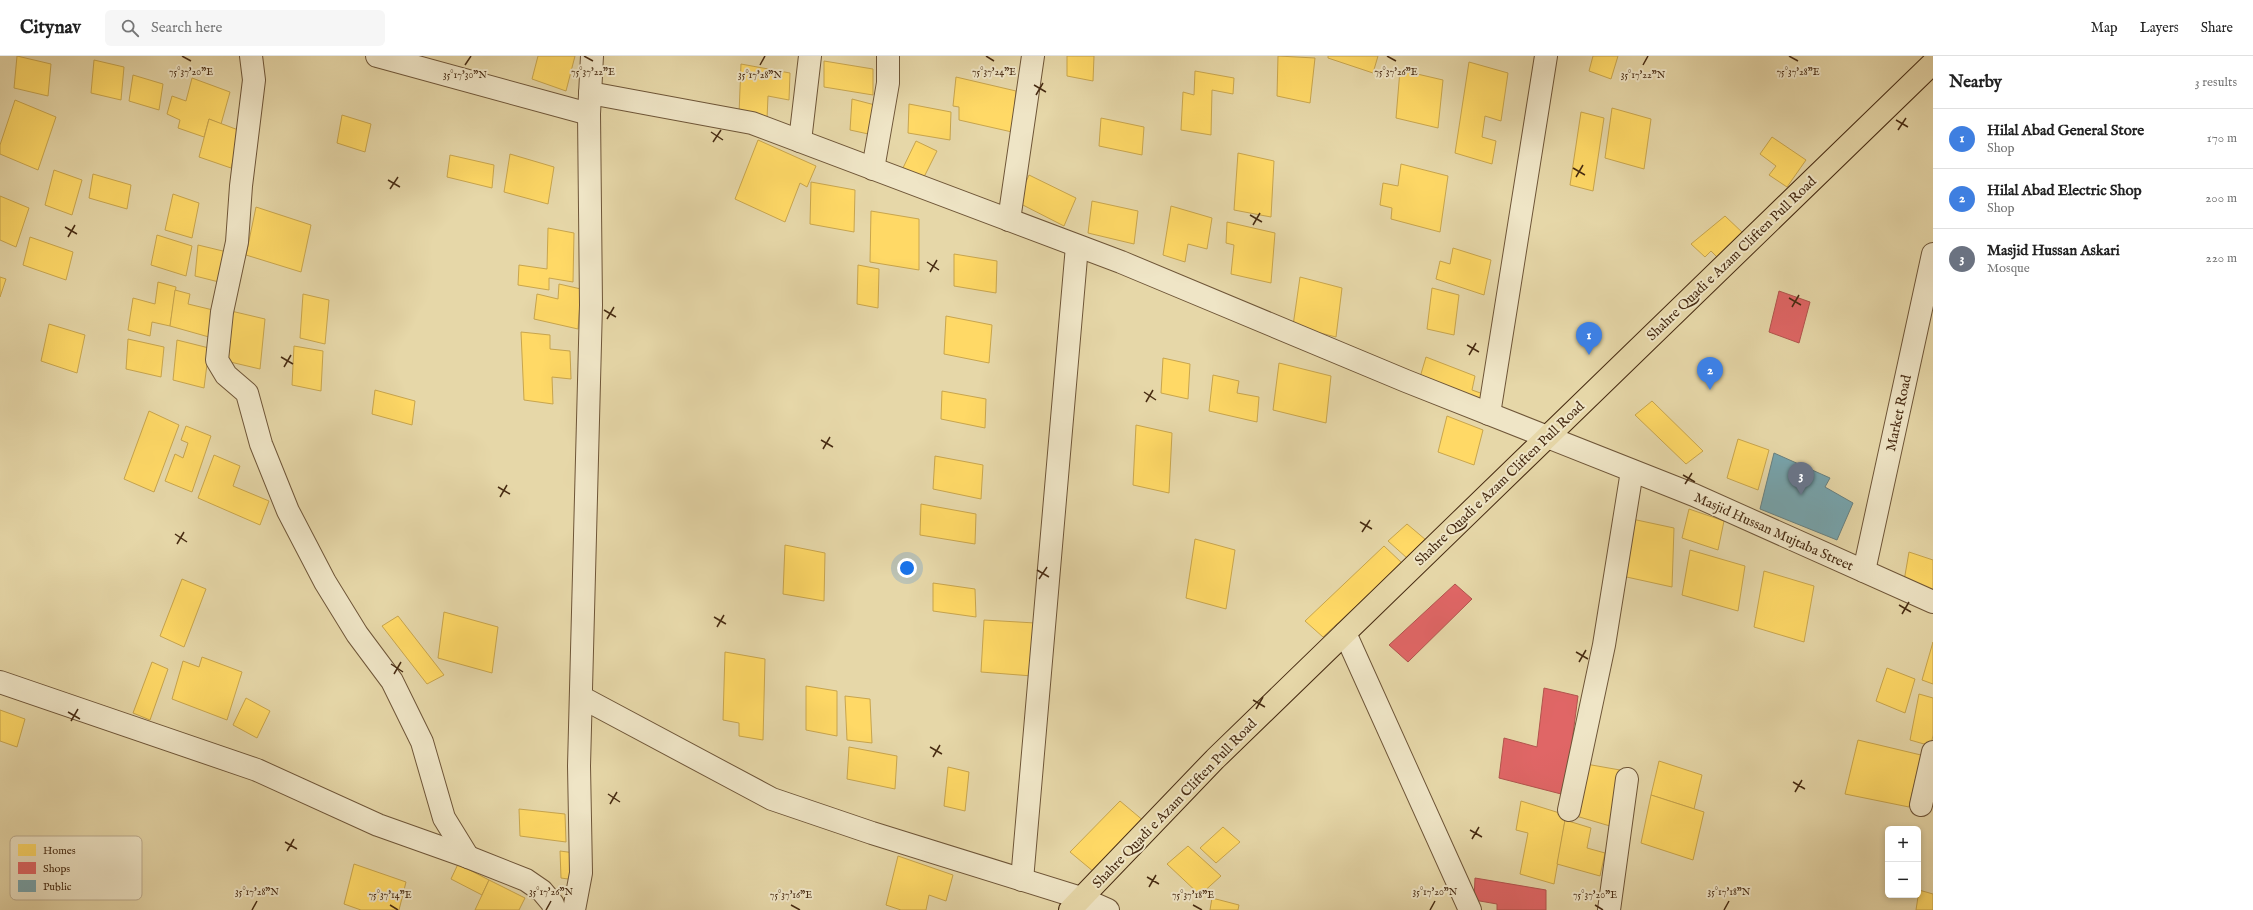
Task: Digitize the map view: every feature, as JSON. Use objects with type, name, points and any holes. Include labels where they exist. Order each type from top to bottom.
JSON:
[{"type":"highway","name":"Shahre Quadi e Azam Cliften Pull Road","points":[[1076,904],[1215,758],[1547,436],[1932,68]]},
{"type":"street","points":[[251,56],[254,80],[241,186],[237,242],[222,312],[217,360],[226,375],[247,393],[261,444],[288,511],[325,582],[357,634],[392,680],[422,742],[444,818],[468,857]]},
{"type":"street","points":[[376,56],[589,114]]},
{"type":"street","points":[[574,910],[582,873],[579,766],[590,313],[589,114],[592,56]]},
{"type":"street","points":[[800,142],[810,56]]},
{"type":"street","points":[[873,169],[888,83],[888,56]]},
{"type":"street","points":[[1009,220],[1033,56]]},
{"type":"street","points":[[1489,414],[1546,56]]},
{"type":"street","name":"Masjid Hussan Mujtaba Street","points":[[590,93],[752,123],[1009,220],[1077,246],[1489,414],[1694,495],[1933,602]]},
{"type":"street","points":[[1022,880],[1077,246]]},
{"type":"street","name":"Market Road","points":[[1864,571],[1933,254]]},
{"type":"street","points":[[1569,810],[1604,645],[1632,471]]},
{"type":"street","points":[[1345,633],[1470,910]]},
{"type":"street","points":[[0,682],[256,770],[378,825],[468,857],[526,880],[542,891],[553,904],[554,910]]},
{"type":"street","points":[[581,697],[772,799],[1022,880],[1076,904],[1108,910]]},
{"type":"street","points":[[1921,805],[1933,752]]},
{"type":"street","points":[[1609,910],[1627,779]]},
{"type":"building: Homes","points":[[17,56],[51,64],[48,96],[14,88]]},
{"type":"building: Homes","points":[[538,56],[575,56],[566,91],[532,79]]},
{"type":"building: Homes","points":[[1067,56],[1094,56],[1093,81],[1067,76]]},
{"type":"building: Homes","points":[[1278,56],[1315,58],[1310,103],[1277,96]]},
{"type":"building: Homes","points":[[1328,56],[1378,56],[1373,73],[1328,58]]},
{"type":"building: Homes","points":[[1593,56],[1618,56],[1611,79],[1589,71]]},
{"type":"building: Homes","points":[[94,60],[124,67],[121,100],[91,93]]},
{"type":"building: Homes","points":[[824,61],[873,69],[873,95],[824,87]]},
{"type":"building: Homes","points":[[1469,62],[1508,73],[1501,121],[1485,116],[1482,137],[1496,141],[1492,164],[1455,153]]},
{"type":"building: Homes","points":[[741,64],[790,73],[789,100],[768,96],[767,119],[739,114]]},
{"type":"building: Homes","points":[[1400,70],[1443,80],[1438,128],[1396,118]]},
{"type":"building: Homes","points":[[1195,71],[1234,78],[1233,94],[1212,90],[1211,135],[1181,130],[1183,92],[1194,95]]},
{"type":"building: Homes","points":[[133,75],[163,84],[159,110],[129,101]]},
{"type":"building: Homes","points":[[956,77],[1016,91],[1012,132],[959,120],[959,107],[953,106]]},
{"type":"building: Homes","points":[[192,78],[230,92],[221,124],[209,119],[204,137],[178,128],[180,120],[167,114],[172,96],[186,101]]},
{"type":"building: Homes","points":[[852,99],[875,105],[873,135],[850,130]]},
{"type":"building: Homes","points":[[15,100],[56,117],[38,170],[0,154],[0,145]]},
{"type":"building: Homes","points":[[909,104],[951,112],[950,140],[908,133]]},
{"type":"building: Homes","points":[[1612,108],[1651,119],[1644,169],[1605,158]]},
{"type":"building: Homes","points":[[1581,112],[1604,118],[1593,191],[1570,185]]},
{"type":"building: Homes","points":[[342,115],[371,124],[365,152],[337,143]]},
{"type":"building: Homes","points":[[1101,118],[1144,127],[1142,155],[1099,146]]},
{"type":"building: Homes","points":[[209,119],[241,131],[231,168],[199,157]]},
{"type":"building: Homes","points":[[1772,137],[1806,160],[1787,187],[1769,175],[1776,166],[1760,154]]},
{"type":"building: Homes","points":[[758,140],[816,166],[807,187],[800,183],[785,222],[735,199]]},
{"type":"building: Homes","points":[[916,141],[937,151],[921,183],[901,172]]},
{"type":"building: Homes","points":[[1238,153],[1274,161],[1271,217],[1234,210]]},
{"type":"building: Homes","points":[[510,154],[554,167],[548,204],[504,192]]},
{"type":"building: Homes","points":[[450,155],[494,165],[492,188],[447,177]]},
{"type":"building: Homes","points":[[1401,164],[1448,176],[1440,232],[1391,219],[1392,208],[1380,205],[1383,183],[1398,186]]},
{"type":"building: Homes","points":[[54,170],[82,180],[72,215],[45,205]]},
{"type":"building: Homes","points":[[93,174],[131,185],[127,209],[89,198]]},
{"type":"building: Homes","points":[[1029,175],[1076,198],[1064,226],[1017,202]]},
{"type":"building: Homes","points":[[811,182],[855,190],[854,232],[810,224]]},
{"type":"building: Homes","points":[[173,194],[199,203],[192,238],[165,230]]},
{"type":"building: Homes","points":[[0,196],[29,208],[16,247],[0,240]]},
{"type":"building: Homes","points":[[1092,201],[1138,211],[1134,244],[1088,233]]},
{"type":"building: Homes","points":[[1171,206],[1212,218],[1207,249],[1188,244],[1185,262],[1163,255]]},
{"type":"building: Homes","points":[[256,207],[311,225],[301,272],[246,255]]},
{"type":"building: Homes","points":[[871,211],[919,219],[919,270],[870,262]]},
{"type":"building: Homes","points":[[1725,216],[1744,234],[1717,257],[1711,251],[1705,257],[1691,244]]},
{"type":"building: Homes","points":[[1227,222],[1275,233],[1271,283],[1231,274],[1234,245],[1226,243]]},
{"type":"building: Homes","points":[[548,228],[574,233],[573,282],[549,278],[549,290],[518,285],[519,265],[547,269]]},
{"type":"building: Homes","points":[[157,235],[192,246],[186,276],[151,265]]},
{"type":"building: Homes","points":[[30,237],[73,252],[66,280],[23,265]]},
{"type":"building: Homes","points":[[198,245],[227,252],[223,283],[195,276]]},
{"type":"building: Homes","points":[[1453,248],[1491,260],[1484,295],[1436,279],[1440,261],[1450,264]]},
{"type":"building: Homes","points":[[954,254],[997,261],[996,293],[954,286]]},
{"type":"building: Homes","points":[[858,265],[879,269],[878,308],[857,304]]},
{"type":"building: Homes","points":[[0,277],[6,279],[0,297]]},
{"type":"building: Homes","points":[[1300,277],[1342,288],[1336,337],[1293,326]]},
{"type":"building: Homes","points":[[158,282],[176,287],[170,326],[152,322],[150,336],[128,330],[133,298],[155,304]]},
{"type":"building: Homes","points":[[559,284],[581,289],[578,329],[534,319],[537,294],[558,299]]},
{"type":"building: Homes","points":[[1432,288],[1459,295],[1454,335],[1427,329]]},
{"type":"building: Homes","points":[[175,290],[190,294],[188,304],[213,310],[209,337],[170,326]]},
{"type":"building: Homes","points":[[303,294],[329,300],[325,344],[300,338]]},
{"type":"building: Homes","points":[[231,311],[265,319],[260,369],[226,361]]},
{"type":"building: Homes","points":[[946,316],[992,325],[989,363],[944,354]]},
{"type":"building: Homes","points":[[49,324],[85,335],[77,373],[41,361]]},
{"type":"building: Homes","points":[[521,332],[550,335],[550,349],[570,351],[571,379],[552,377],[553,404],[524,400]]},
{"type":"building: Homes","points":[[128,339],[164,347],[161,377],[126,369]]},
{"type":"building: Homes","points":[[177,340],[209,348],[204,388],[173,380]]},
{"type":"building: Homes","points":[[294,346],[323,351],[321,391],[292,385]]},
{"type":"building: Homes","points":[[1426,357],[1475,376],[1472,390],[1486,395],[1482,408],[1418,384]]},
{"type":"building: Homes","points":[[1163,358],[1190,364],[1188,399],[1161,393]]},
{"type":"building: Homes","points":[[1279,363],[1331,376],[1326,423],[1273,410]]},
{"type":"building: Homes","points":[[1213,375],[1239,381],[1237,393],[1259,397],[1257,422],[1209,411]]},
{"type":"building: Homes","points":[[375,390],[415,401],[412,425],[372,414]]},
{"type":"building: Homes","points":[[942,391],[986,399],[985,428],[941,419]]},
{"type":"building: Homes","points":[[1652,401],[1703,451],[1686,464],[1635,415]]},
{"type":"building: Homes","points":[[149,411],[179,425],[154,492],[124,479]]},
{"type":"building: Homes","points":[[1447,416],[1483,430],[1474,465],[1438,452]]},
{"type":"building: Homes","points":[[1136,425],[1172,433],[1169,493],[1133,485]]},
{"type":"building: Homes","points":[[186,426],[211,436],[192,492],[165,481],[175,454],[183,458],[188,443],[181,440]]},
{"type":"building: Homes","points":[[1738,439],[1769,450],[1758,490],[1727,478]]},
{"type":"building: Homes","points":[[214,455],[240,466],[233,486],[269,501],[260,525],[198,498]]},
{"type":"building: Homes","points":[[935,456],[983,465],[981,499],[933,489]]},
{"type":"building: Homes","points":[[921,504],[976,514],[975,544],[920,535]]},
{"type":"building: Homes","points":[[1689,509],[1724,521],[1718,550],[1682,538]]},
{"type":"building: Homes","points":[[1632,519],[1674,528],[1672,587],[1622,576]]},
{"type":"building: Homes","points":[[1407,524],[1426,540],[1407,558],[1388,541]]},
{"type":"building: Homes","points":[[1195,539],[1235,550],[1226,609],[1186,598]]},
{"type":"building: Homes","points":[[785,545],[825,553],[824,601],[783,594]]},
{"type":"building: Homes","points":[[1384,546],[1402,563],[1323,637],[1305,621]]},
{"type":"building: Homes","points":[[1690,550],[1745,566],[1738,611],[1682,595]]},
{"type":"building: Homes","points":[[1909,552],[1933,560],[1933,590],[1904,581]]},
{"type":"building: Homes","points":[[1764,571],[1814,586],[1804,642],[1754,627]]},
{"type":"building: Homes","points":[[182,579],[206,589],[184,647],[160,636]]},
{"type":"building: Homes","points":[[933,583],[975,589],[976,617],[933,611]]},
{"type":"building: Homes","points":[[444,612],[498,627],[492,673],[438,658]]},
{"type":"building: Homes","points":[[398,616],[444,675],[427,684],[382,626]]},
{"type":"building: Homes","points":[[984,620],[1035,623],[1032,676],[981,672]]},
{"type":"building: Homes","points":[[1933,642],[1933,684],[1922,680]]},
{"type":"building: Homes","points":[[725,652],[765,659],[763,740],[739,736],[739,723],[723,720]]},
{"type":"building: Homes","points":[[202,657],[242,672],[227,720],[172,699],[183,661],[199,667]]},
{"type":"building: Homes","points":[[152,662],[168,669],[150,720],[133,713]]},
{"type":"building: Homes","points":[[1887,668],[1915,679],[1905,713],[1876,701]]},
{"type":"building: Homes","points":[[806,686],[837,691],[837,736],[806,730]]},
{"type":"building: Homes","points":[[1919,694],[1933,698],[1933,735],[1931,746],[1910,740]]},
{"type":"building: Homes","points":[[845,696],[870,699],[872,743],[847,740]]},
{"type":"building: Homes","points":[[246,698],[270,711],[257,738],[233,725]]},
{"type":"building: Homes","points":[[0,710],[25,719],[17,747],[0,741]]},
{"type":"building: Homes","points":[[1858,740],[1921,755],[1909,807],[1845,794]]},
{"type":"building: Homes","points":[[849,747],[897,756],[895,789],[847,779]]},
{"type":"building: Homes","points":[[1659,761],[1702,775],[1694,809],[1651,795]]},
{"type":"building: Homes","points":[[1586,764],[1620,770],[1610,826],[1576,816]]},
{"type":"building: Homes","points":[[948,767],[969,772],[965,811],[944,806]]},
{"type":"building: Homes","points":[[1651,795],[1704,812],[1693,860],[1641,843]]},
{"type":"building: Homes","points":[[1120,801],[1145,822],[1094,872],[1070,852]]},
{"type":"building: Homes","points":[[1521,801],[1566,815],[1554,884],[1520,874],[1528,833],[1516,830]]},
{"type":"building: Homes","points":[[519,809],[565,814],[566,842],[520,836]]},
{"type":"building: Homes","points":[[1565,820],[1591,828],[1587,848],[1605,853],[1600,876],[1557,864]]},
{"type":"building: Homes","points":[[1223,827],[1240,842],[1216,863],[1200,848]]},
{"type":"building: Homes","points":[[1188,846],[1221,876],[1200,895],[1167,864]]},
{"type":"building: Homes","points":[[560,851],[575,853],[575,880],[561,878]]},
{"type":"building: Homes","points":[[898,856],[953,875],[946,901],[929,895],[926,910],[901,910],[886,905]]},
{"type":"building: Homes","points":[[354,864],[406,882],[399,910],[361,910],[344,904]]},
{"type":"building: Homes","points":[[458,864],[489,880],[482,895],[451,879]]},
{"type":"building: Homes","points":[[489,880],[525,898],[519,910],[475,910]]},
{"type":"building: Homes","points":[[1921,891],[1933,894],[1933,910],[1916,910],[1918,898],[1921,898]]},
{"type":"building: Homes","points":[[1212,898],[1239,905],[1238,910],[1210,910]]},
{"type":"building: Shops","points":[[1779,291],[1810,302],[1799,343],[1769,332]]},
{"type":"building: Shops","points":[[1455,584],[1472,599],[1408,662],[1389,645]]},
{"type":"building: Shops","points":[[1544,688],[1578,696],[1565,795],[1499,778],[1504,738],[1537,747]]},
{"type":"building: Shops","points":[[1475,878],[1546,890],[1546,910],[1497,910],[1497,904],[1474,900]]},
{"type":"building: Public","points":[[1774,453],[1830,478],[1825,487],[1853,503],[1837,540],[1760,509]]},
{"type":"place","name":"Hilal Abad General Store","points":[[1589,355]]},
{"type":"place","name":"Hilal Abad Electric Shop","points":[[1710,390]]},
{"type":"place","name":"Masjid Hussan Askari","points":[[1801,495]]}]
